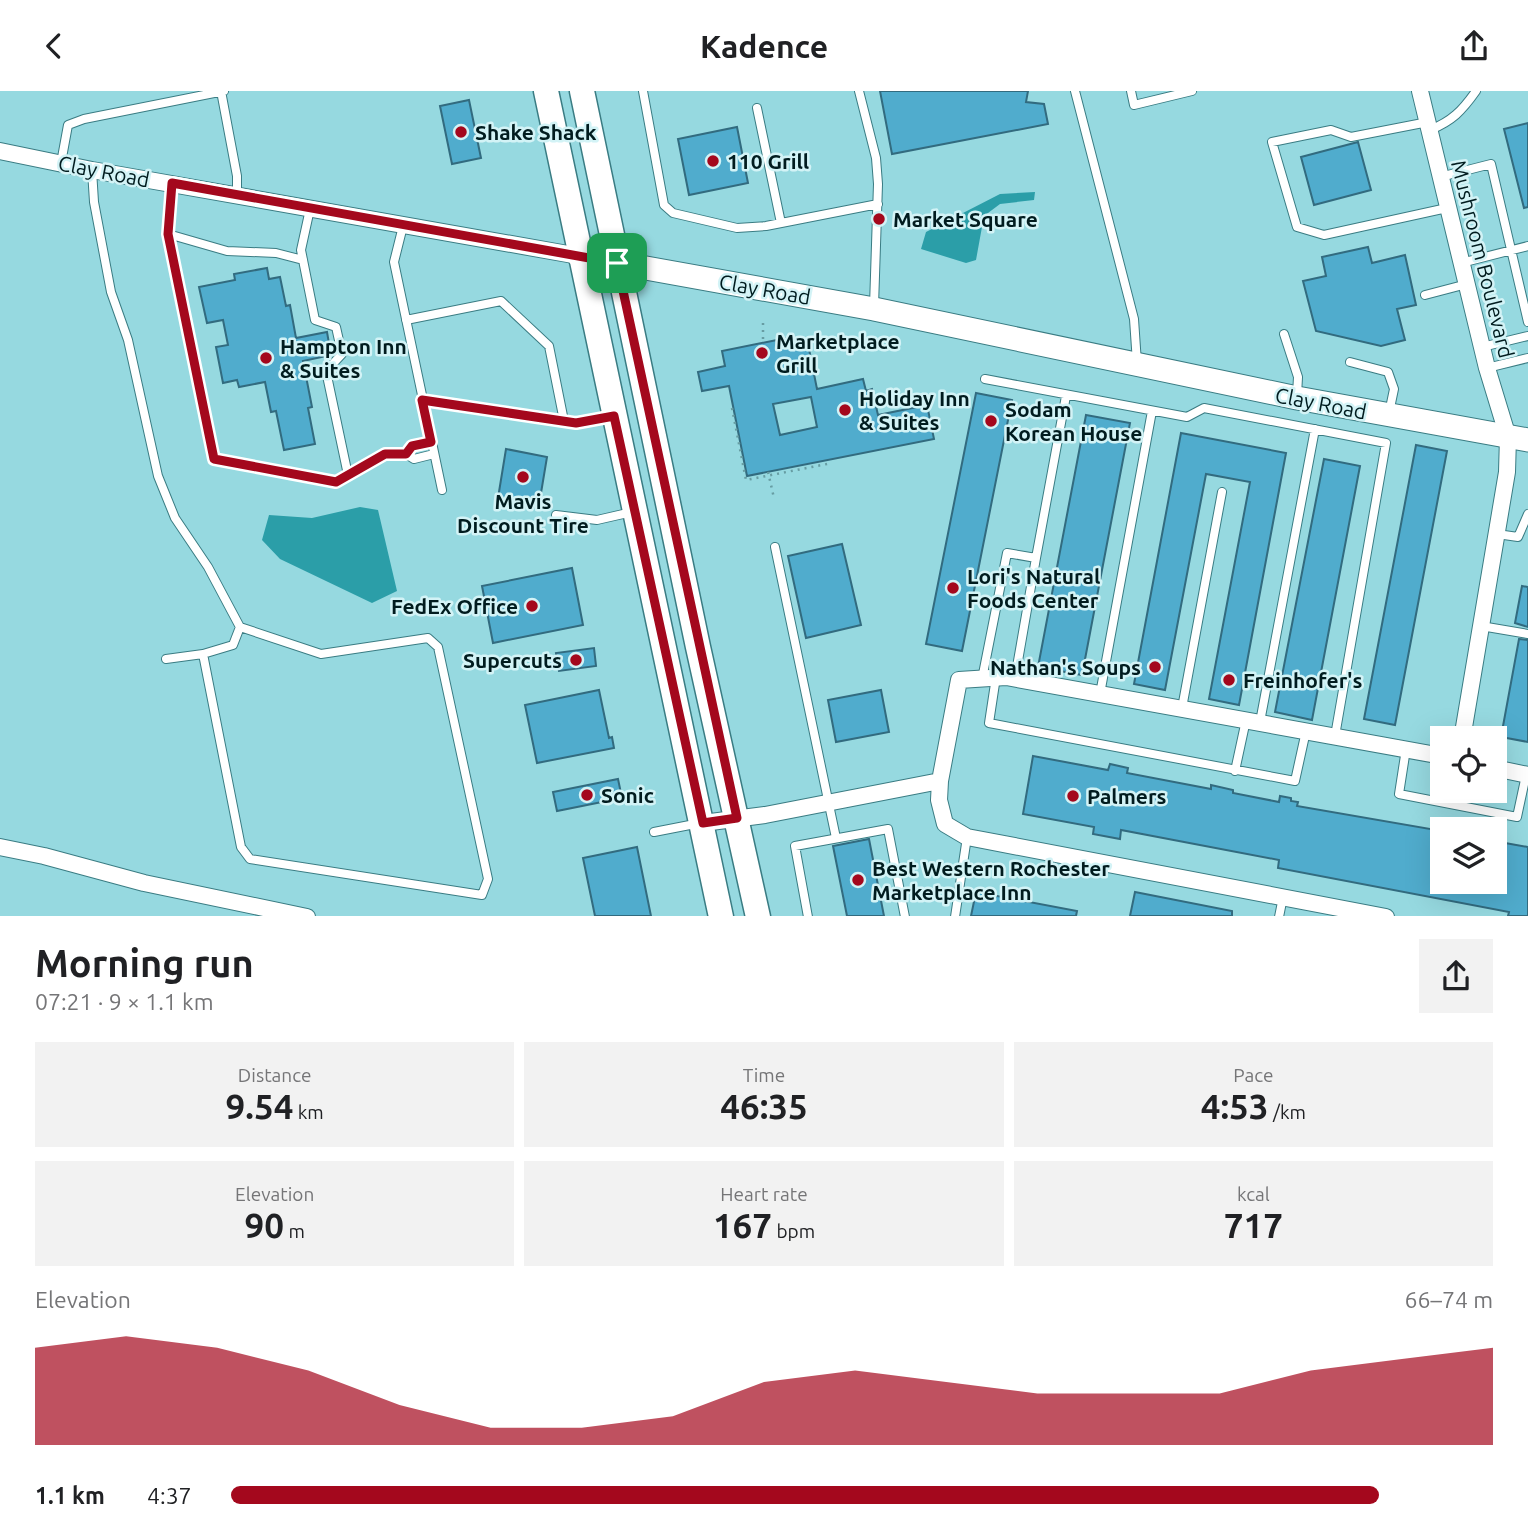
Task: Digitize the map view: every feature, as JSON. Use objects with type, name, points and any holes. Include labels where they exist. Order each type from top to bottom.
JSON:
[{"type":"main road","points":[[546,91],[721,916]]},
{"type":"main road","points":[[582,91],[758,916]]},
{"type":"street","name":"Mushroom Boulevard","points":[[1420,91],[1487,367],[1518,439],[1507,473],[1464,726]]},
{"type":"street","name":"Clay Road","points":[[0,151],[92,170],[874,309],[1137,366],[1518,439]]},
{"type":"street","points":[[1385,916],[967,837],[944,824],[939,800],[940,781],[959,680],[1014,678],[1430,754]]},
{"type":"street","points":[[1507,771],[1527,775]]},
{"type":"street","points":[[703,823],[828,804],[940,781]]},
{"type":"street","points":[[0,847],[144,883],[307,916]]},
{"type":"lane","points":[[61,163],[68,125],[85,119],[222,91],[237,176],[237,195]]},
{"type":"lane","points":[[643,91],[664,205],[673,213],[737,228],[780,223],[878,204]]},
{"type":"lane","points":[[859,91],[876,158],[878,204],[874,309]]},
{"type":"lane","points":[[1075,91],[1134,319],[1137,366]]},
{"type":"lane","points":[[1131,91],[1134,105],[1192,91]]},
{"type":"lane","points":[[1447,208],[1324,235],[1297,227],[1272,142],[1331,130],[1351,137],[1451,122],[1463,111],[1476,91]]},
{"type":"lane","points":[[757,108],[780,223]]},
{"type":"lane","points":[[1440,177],[1491,165],[1528,322]]},
{"type":"lane","points":[[92,170],[111,292],[128,340],[158,476],[175,518],[208,567],[240,627],[321,654],[428,638],[438,647],[488,879],[482,895],[250,859],[241,848],[203,654]]},
{"type":"lane","points":[[172,183],[168,234],[214,459],[336,482],[385,454],[406,454],[414,459],[434,454]]},
{"type":"lane","points":[[310,209],[302,250],[303,260],[314,320],[336,327],[342,354],[326,371],[348,475]]},
{"type":"lane","points":[[403,226],[394,262],[442,490]]},
{"type":"lane","points":[[168,234],[211,248],[276,253],[303,260]]},
{"type":"lane","points":[[1461,263],[1528,246]]},
{"type":"lane","points":[[1425,295],[1466,284]]},
{"type":"lane","points":[[406,320],[501,301],[549,346],[564,421]]},
{"type":"lane","points":[[1284,334],[1298,377],[1297,398]]},
{"type":"lane","points":[[1482,347],[1528,336]]},
{"type":"lane","points":[[1487,367],[1528,358]]},
{"type":"lane","points":[[1350,362],[1388,372],[1394,389],[1388,416]]},
{"type":"lane","points":[[985,379],[1187,417],[1204,408],[1386,443],[1335,736]]},
{"type":"lane","points":[[1014,678],[1066,396]]},
{"type":"lane","points":[[422,400],[576,423],[614,416]]},
{"type":"lane","points":[[1100,694],[1152,411]]},
{"type":"lane","points":[[1235,771],[1253,721],[1315,429]]},
{"type":"lane","points":[[406,454],[412,446],[431,442]]},
{"type":"lane","points":[[1182,708],[1222,492]]},
{"type":"lane","points":[[556,515],[597,520],[635,511]]},
{"type":"lane","points":[[1497,534],[1518,537],[1528,514]]},
{"type":"lane","points":[[775,547],[836,838]]},
{"type":"lane","points":[[1036,558],[1007,552],[989,678],[989,723],[1295,782],[1306,731]]},
{"type":"lane","points":[[1481,626],[1528,634]]},
{"type":"lane","points":[[166,659],[203,654],[233,645],[240,627]]},
{"type":"lane","points":[[1406,750],[1399,793],[1517,817],[1527,775]]},
{"type":"lane","points":[[654,832],[703,823]]},
{"type":"lane","points":[[808,916],[794,846],[888,829],[905,916]]},
{"type":"lane","points":[[955,916],[967,837]]},
{"type":"lane","points":[[1279,916],[1283,897]]},
{"type":"path","points":[[763,323],[763,342]]},
{"type":"path","points":[[732,408],[747,480],[832,463]]},
{"type":"path","points":[[769,474],[774,498]]},
{"type":"water","points":[[1035,192],[1034,200],[1000,204],[984,216],[976,260],[966,263],[921,249],[926,232],[1000,194]]},
{"type":"water","points":[[360,507],[378,510],[397,591],[372,603],[280,559],[262,540],[269,515],[312,518]]},
{"type":"building","points":[[880,91],[1028,91],[1026,102],[1044,104],[1048,124],[892,154]]},
{"type":"building","name":"Shake Shack","points":[[469,100],[481,158],[452,164],[440,106]]},
{"type":"building","points":[[1528,123],[1528,207],[1524,208],[1504,129]]},
{"type":"building","name":"110 Grill","points":[[737,127],[748,183],[689,195],[678,139]]},
{"type":"building","points":[[1358,142],[1371,190],[1314,205],[1301,157]]},
{"type":"building","points":[[1368,247],[1372,263],[1405,255],[1416,305],[1397,309],[1405,340],[1381,346],[1316,331],[1303,281],[1326,276],[1322,257]]},
{"type":"building","name":"Hampton Inn & Suites","points":[[267,268],[269,279],[280,277],[286,306],[290,305],[296,338],[327,332],[331,355],[303,361],[312,407],[308,408],[315,444],[284,450],[276,411],[271,412],[265,382],[239,387],[237,380],[223,383],[216,347],[228,345],[223,320],[207,323],[199,287],[235,280],[234,274]]},
{"type":"building","name":"Holiday Inn & Suites","points":[[787,338],[788,343],[807,339],[817,389],[863,379],[866,391],[872,389],[878,415],[927,405],[934,439],[747,476],[729,386],[702,391],[698,372],[725,366],[722,351]],"holes":[[[811,397],[817,427],[780,435],[773,404]]]},
{"type":"building","points":[[976,393],[1012,400],[962,651],[926,644]]},
{"type":"building","points":[[1086,415],[1130,423],[1082,675],[1038,667]]},
{"type":"building","points":[[1181,433],[1286,453],[1239,705],[1209,699],[1250,482],[1206,474],[1165,690],[1134,684]]},
{"type":"building","points":[[1416,445],[1447,451],[1395,725],[1364,719]]},
{"type":"building","name":"Mavis Discount Tire","points":[[506,449],[547,457],[539,505],[498,498]]},
{"type":"building","points":[[1324,459],[1360,466],[1312,720],[1275,712]]},
{"type":"building","points":[[842,544],[861,625],[806,638],[788,556]]},
{"type":"building","name":"FedEx Office","points":[[572,568],[583,625],[493,643],[482,586]]},
{"type":"building","points":[[1522,586],[1528,587],[1528,627],[1515,623]]},
{"type":"building","points":[[1519,639],[1528,640],[1528,742],[1507,738],[1507,726],[1503,726]]},
{"type":"building","name":"Supercuts","points":[[594,648],[596,666],[559,671],[556,653]]},
{"type":"building","points":[[599,690],[609,738],[612,737],[614,748],[537,763],[525,705]]},
{"type":"building","points":[[881,690],[889,732],[836,742],[828,700]]},
{"type":"building","points":[[1033,756],[1108,770],[1110,764],[1128,768],[1127,773],[1211,789],[1211,785],[1233,790],[1233,793],[1279,802],[1280,796],[1291,798],[1291,801],[1298,802],[1297,806],[1430,829],[1430,894],[1507,894],[1507,843],[1528,847],[1528,916],[1508,916],[1509,912],[1278,868],[1279,860],[1121,830],[1120,839],[1093,834],[1094,827],[1023,814]]},
{"type":"building","name":"Sonic","points":[[618,779],[622,798],[557,811],[553,792]]},
{"type":"building","name":"Best Western Rochester Marketplace Inn","points":[[869,839],[884,916],[847,916],[833,846]]},
{"type":"building","points":[[637,847],[651,916],[595,916],[583,858]]},
{"type":"building","points":[[976,892],[1077,911],[1076,916],[971,916]]},
{"type":"building","points":[[1135,892],[1232,911],[1232,916],[1130,916]]},
{"type":"place","name":"Shake Shack","points":[[461,132]]},
{"type":"place","name":"110 Grill","points":[[713,161]]},
{"type":"place","name":"Market Square","points":[[879,219]]},
{"type":"place","name":"Marketplace Grill","points":[[762,353]]},
{"type":"place","name":"Hampton Inn & Suites","points":[[266,358]]},
{"type":"place","name":"Holiday Inn & Suites","points":[[845,410]]},
{"type":"place","name":"Sodam Korean House","points":[[991,421]]},
{"type":"place","name":"Mavis Discount Tire","points":[[523,477]]},
{"type":"place","name":"Lori's Natural Foods Center","points":[[953,588]]},
{"type":"place","name":"FedEx Office","points":[[532,606]]},
{"type":"place","name":"Supercuts","points":[[576,660]]},
{"type":"place","name":"Nathan's Soups","points":[[1155,667]]},
{"type":"place","name":"Freinhofer's","points":[[1229,680]]},
{"type":"place","name":"Sonic","points":[[587,795]]},
{"type":"place","name":"Palmers","points":[[1073,796]]},
{"type":"place","name":"Best Western Rochester Marketplace Inn","points":[[858,880]]},
{"type":"route","points":[[172,183],[617,263],[737,818],[703,823],[614,416],[576,423],[422,400],[431,442],[412,446],[406,454],[385,454],[336,482],[214,459],[168,234],[172,183]]}]
